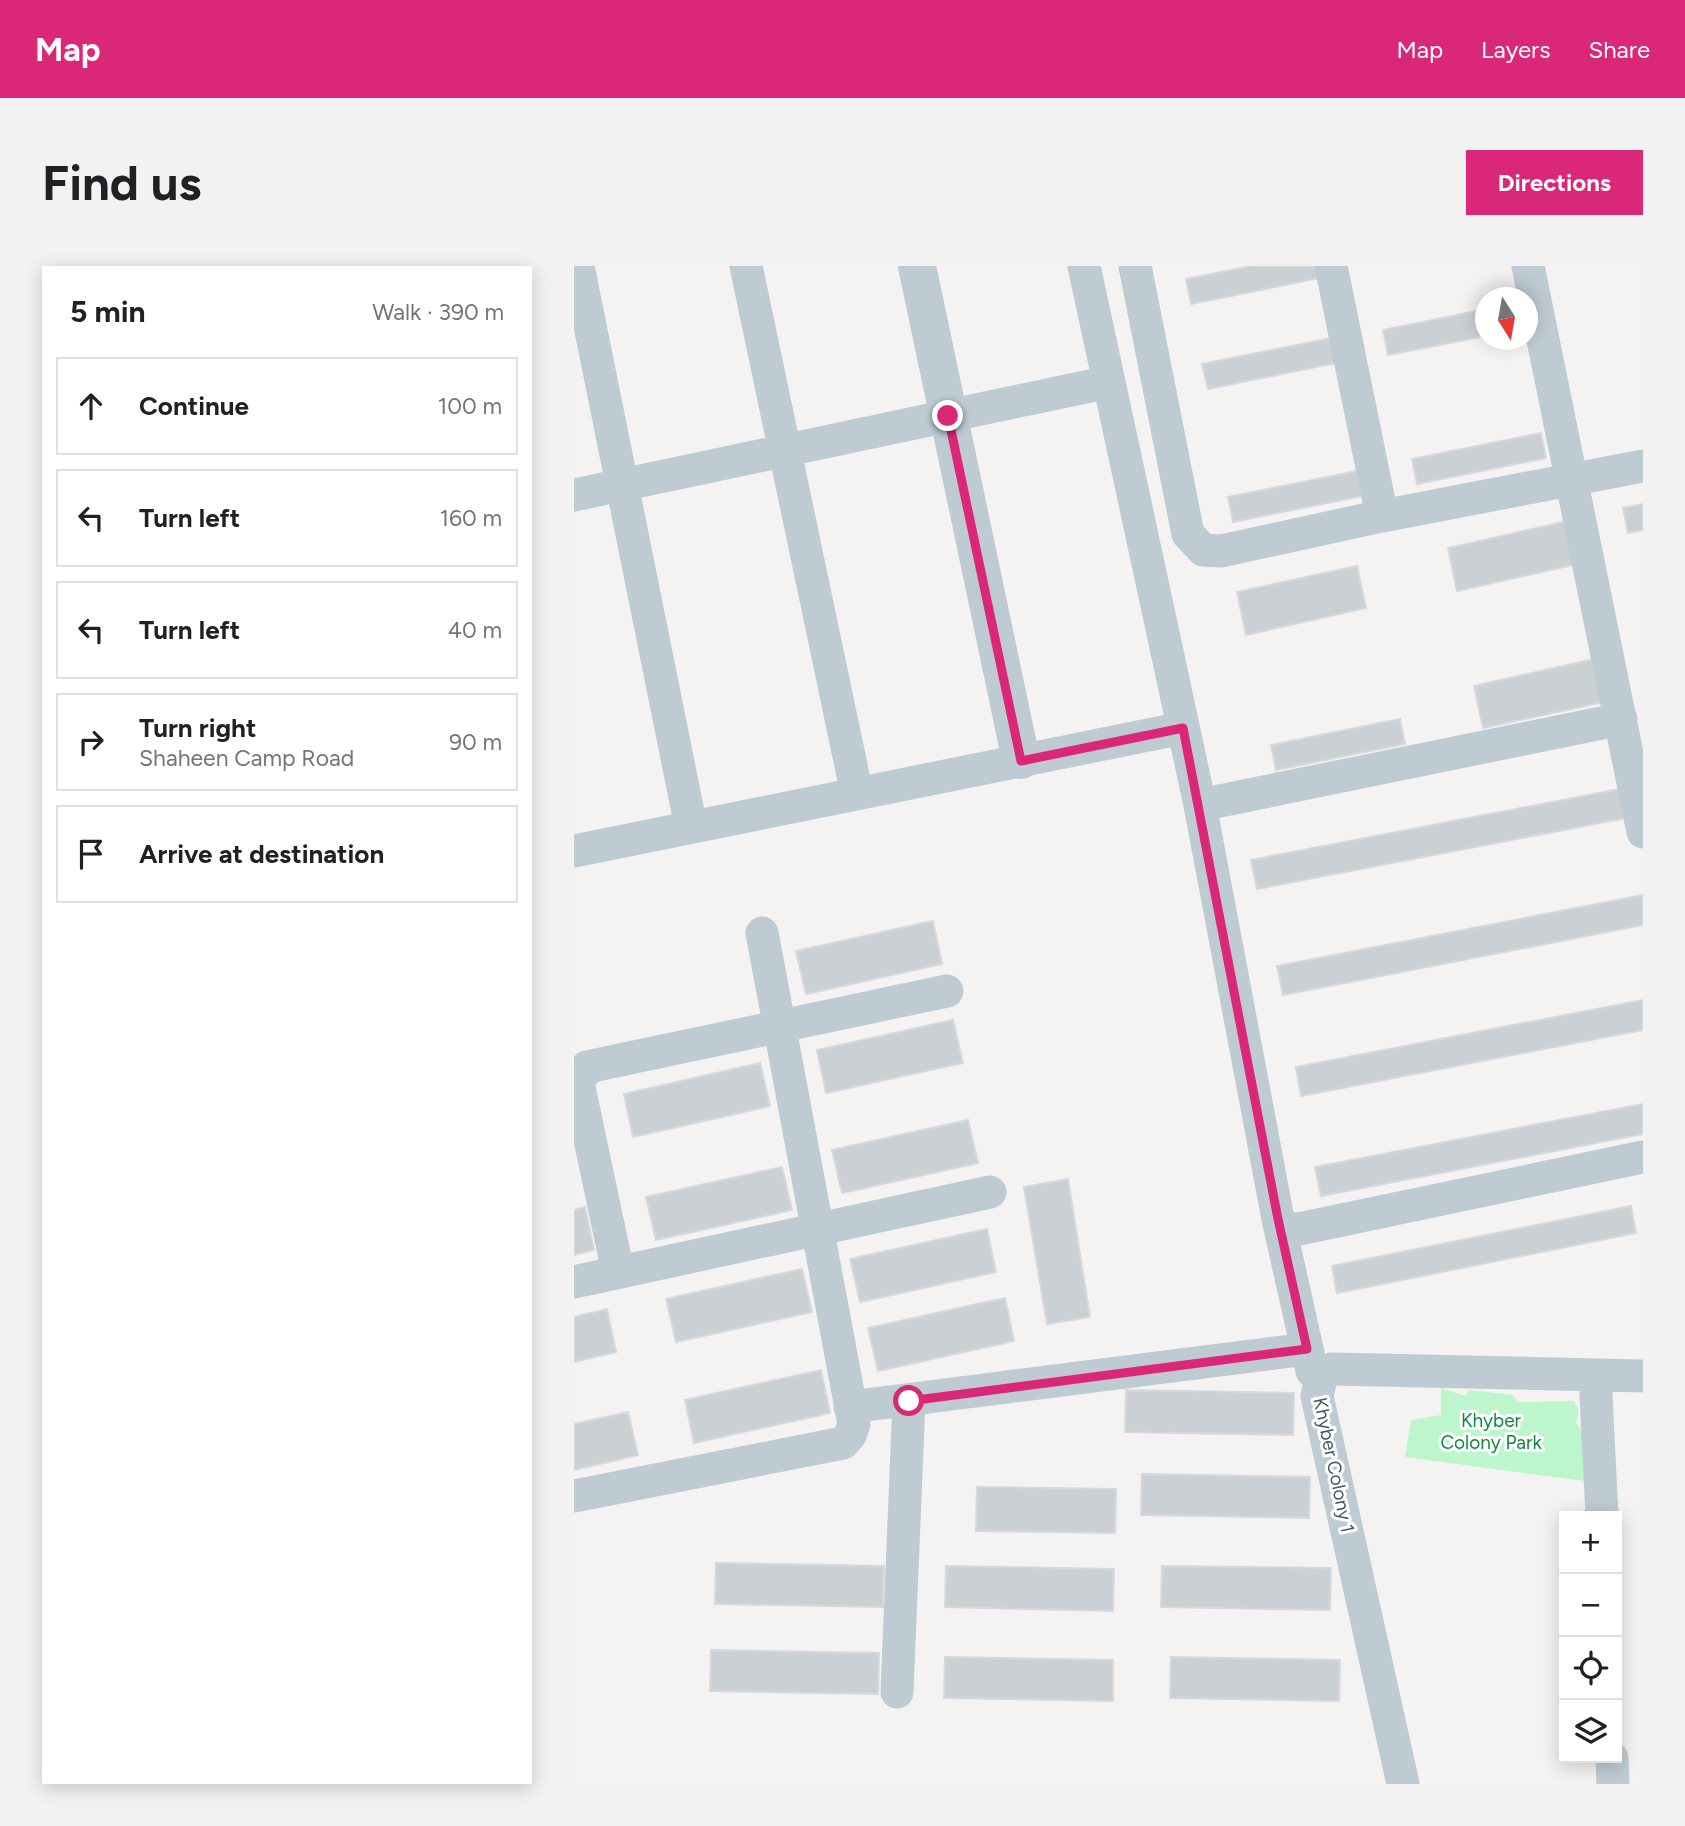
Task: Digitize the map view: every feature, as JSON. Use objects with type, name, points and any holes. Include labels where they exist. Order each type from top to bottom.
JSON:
[{"type":"street","points":[[578,266],[691,827]]},
{"type":"street","points":[[746,266],[857,794]]},
{"type":"street","points":[[917,266],[1021,761]]},
{"type":"street","points":[[1084,266],[1200,804],[1278,1219],[1317,1396]]},
{"type":"street","points":[[1135,266],[1188,534],[1203,550],[1221,551],[1382,516],[1643,466]]},
{"type":"street","points":[[1331,266],[1382,516]]},
{"type":"street","points":[[1528,266],[1573,480],[1626,700],[1643,832]]},
{"type":"street","points":[[574,495],[1109,382]]},
{"type":"street","points":[[1200,804],[1626,700]]},
{"type":"street","points":[[574,851],[1183,728]]},
{"type":"street","points":[[574,1496],[843,1443],[854,1424],[762,933]]},
{"type":"street","points":[[618,1272],[578,1083],[581,1073],[587,1067],[779,1024],[947,991]]},
{"type":"street","points":[[1278,1219],[1287,1228],[1299,1229],[1643,1157]]},
{"type":"street","points":[[574,1282],[990,1192]]},
{"type":"street","points":[[850,1407],[1307,1349]]},
{"type":"street","name":"Khyber Colony 1","points":[[1403,1784],[1317,1396],[1322,1375],[1332,1369],[1643,1376]]},
{"type":"street","points":[[1595,1375],[1602,1511]]},
{"type":"street","points":[[897,1692],[909,1401]]},
{"type":"street","points":[[1612,1763],[1613,1784]]},
{"type":"green space","name":"Khyber Colony Park","points":[[1441,1388],[1465,1396],[1469,1390],[1513,1395],[1517,1402],[1574,1401],[1579,1411],[1576,1423],[1585,1433],[1584,1481],[1405,1457],[1411,1420],[1441,1415]]},
{"type":"building","points":[[1251,266],[1318,266],[1320,278],[1191,304],[1186,279]]},
{"type":"building","points":[[1475,311],[1475,338],[1388,355],[1383,330]]},
{"type":"building","points":[[1332,338],[1336,363],[1208,389],[1202,364]]},
{"type":"building","points":[[1541,433],[1546,458],[1417,484],[1412,459]]},
{"type":"building","points":[[1357,471],[1362,496],[1233,522],[1228,497]]},
{"type":"building","points":[[1643,504],[1643,530],[1628,533],[1623,508]]},
{"type":"building","points":[[1568,521],[1577,564],[1457,591],[1448,548]]},
{"type":"building","points":[[1357,566],[1366,608],[1246,635],[1237,592]]},
{"type":"building","points":[[1594,659],[1604,702],[1483,728],[1474,686]]},
{"type":"building","points":[[1400,719],[1405,744],[1276,770],[1271,745]]},
{"type":"building","points":[[1620,789],[1626,818],[1257,889],[1251,860]]},
{"type":"building","points":[[1643,895],[1643,925],[1283,995],[1277,966]]},
{"type":"building","points":[[933,921],[942,964],[806,994],[796,951]]},
{"type":"building","points":[[1643,1000],[1643,1030],[1301,1096],[1296,1067]]},
{"type":"building","points":[[953,1020],[963,1063],[826,1093],[817,1050]]},
{"type":"building","points":[[760,1063],[770,1106],[633,1137],[624,1094]]},
{"type":"building","points":[[1643,1104],[1643,1134],[1321,1196],[1315,1167]]},
{"type":"building","points":[[968,1120],[978,1163],[842,1193],[832,1150]]},
{"type":"building","points":[[782,1167],[792,1210],[656,1240],[646,1197]]},
{"type":"building","points":[[1068,1179],[1090,1317],[1047,1324],[1024,1187]]},
{"type":"building","points":[[1631,1206],[1636,1233],[1337,1293],[1332,1266]]},
{"type":"building","points":[[585,1207],[594,1250],[574,1255],[574,1210]]},
{"type":"building","points":[[987,1229],[996,1272],[860,1302],[850,1259]]},
{"type":"building","points":[[802,1269],[812,1312],[676,1342],[666,1299]]},
{"type":"building","points":[[1005,1298],[1014,1341],[878,1371],[868,1328]]},
{"type":"building","points":[[607,1309],[616,1352],[574,1362],[574,1317]]},
{"type":"building","points":[[821,1370],[830,1413],[694,1443],[685,1400]]},
{"type":"building","points":[[1126,1390],[1294,1393],[1293,1435],[1125,1432]]},
{"type":"building","points":[[628,1412],[638,1455],[574,1470],[574,1424]]},
{"type":"building","points":[[1142,1474],[1310,1477],[1309,1518],[1141,1515]]},
{"type":"building","points":[[977,1487],[1116,1489],[1115,1533],[976,1531]]},
{"type":"building","points":[[716,1563],[884,1566],[883,1607],[715,1604]]},
{"type":"building","points":[[946,1566],[1114,1569],[1113,1611],[945,1607]]},
{"type":"building","points":[[1162,1566],[1331,1568],[1330,1610],[1161,1607]]},
{"type":"building","points":[[711,1650],[879,1653],[878,1694],[710,1691]]},
{"type":"building","points":[[945,1657],[1113,1660],[1113,1701],[944,1698]]},
{"type":"building","points":[[1171,1657],[1340,1660],[1339,1701],[1170,1698]]},
{"type":"route","points":[[909,1401],[1307,1349],[1278,1219],[1200,804],[1183,728],[1021,761],[948,416]]}]
